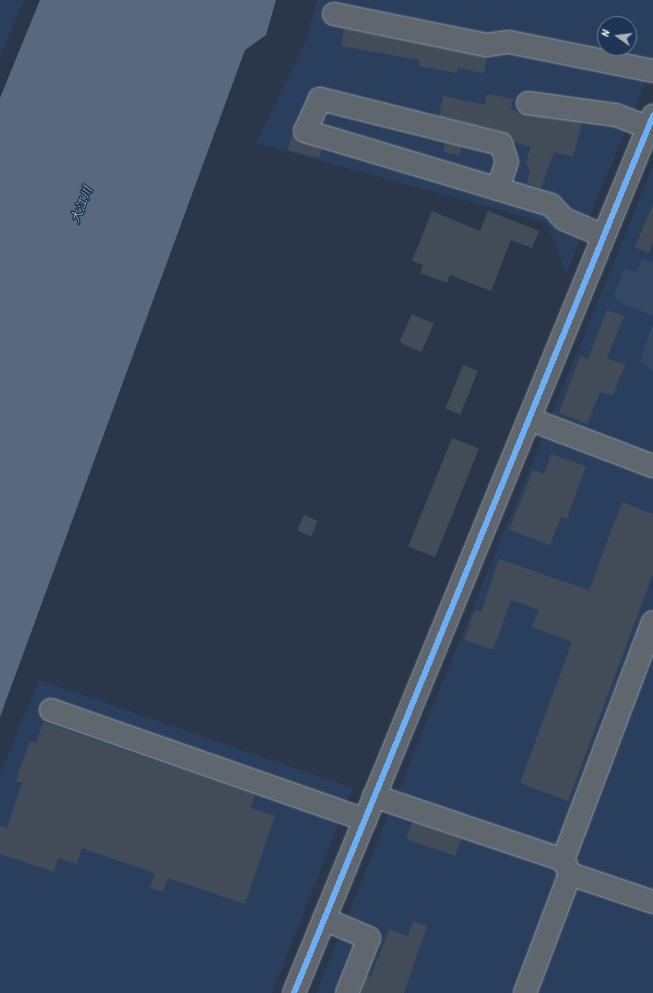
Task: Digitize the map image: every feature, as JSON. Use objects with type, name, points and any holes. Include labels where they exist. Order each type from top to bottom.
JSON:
[{"type":"street","points":[[334,14],[487,45],[509,42],[653,71]]},
{"type":"street","points":[[498,189],[507,162],[501,144],[320,99],[305,131],[551,205],[564,219],[604,236]]},
{"type":"street","points":[[294,993],[651,122],[616,115],[528,103]]},
{"type":"street","points":[[529,419],[653,466]]},
{"type":"street","points":[[525,993],[567,867],[653,622]]},
{"type":"street","points":[[51,710],[365,820]]},
{"type":"street","points":[[374,796],[567,867],[653,902]]},
{"type":"street","points":[[324,919],[369,938],[347,993]]},
{"type":"shaded area","points":[[0,0],[24,0],[0,57]]},
{"type":"shaded area","points":[[318,0],[653,0],[653,64],[566,273],[547,223],[256,143],[305,43]]},
{"type":"shaded area","points":[[653,166],[653,993],[316,993]]},
{"type":"shaded area","points":[[642,259],[653,263],[653,316],[618,302],[614,295],[624,269],[637,272]]},
{"type":"shaded area","points":[[653,323],[653,371],[640,361]]},
{"type":"shaded area","points":[[39,680],[353,788],[272,993],[0,993],[0,774]]},
{"type":"water","name":"大江川","points":[[40,0],[276,0],[266,35],[245,50],[0,717],[0,98]]},
{"type":"building","points":[[344,29],[487,57],[484,73],[458,68],[457,73],[418,66],[419,60],[341,46]]},
{"type":"building","points":[[487,94],[513,99],[511,109],[526,115],[582,123],[573,157],[554,152],[541,188],[527,183],[530,173],[526,162],[531,147],[514,142],[504,132],[439,116],[443,96],[485,105]]},
{"type":"building","points":[[292,136],[322,149],[319,158],[288,150]]},
{"type":"building","points":[[445,143],[462,147],[460,156],[443,152]]},
{"type":"building","points":[[653,204],[653,243],[649,253],[635,247]]},
{"type":"building","points":[[432,211],[480,231],[488,211],[539,231],[532,248],[511,240],[491,291],[450,275],[447,283],[420,273],[423,265],[412,261]]},
{"type":"building","points":[[607,310],[624,316],[607,358],[625,365],[613,395],[600,392],[587,424],[559,413],[580,356],[588,359]]},
{"type":"building","points":[[412,314],[434,324],[421,352],[399,342]]},
{"type":"building","points":[[463,365],[478,371],[460,415],[445,409]]},
{"type":"building","points":[[452,438],[479,449],[435,557],[408,546]]},
{"type":"building","points":[[551,454],[586,466],[567,519],[561,517],[550,545],[509,530],[533,470],[544,474]]},
{"type":"building","points":[[622,502],[653,514],[653,574],[568,801],[520,783],[572,642],[532,627],[539,610],[511,600],[493,650],[464,640],[475,610],[481,612],[499,559],[589,590]]},
{"type":"building","points":[[304,515],[318,521],[311,537],[297,531]]},
{"type":"building","points":[[43,722],[255,795],[251,808],[275,816],[245,904],[168,878],[163,892],[150,888],[155,873],[82,848],[77,864],[58,858],[54,872],[0,854],[0,825],[7,828],[22,783],[16,781],[22,763],[30,741],[36,743]]},
{"type":"building","points":[[412,822],[461,839],[455,856],[406,839]]},
{"type":"building","points":[[413,921],[427,926],[404,993],[360,993],[367,976],[371,977],[389,929],[408,936]]},
{"type":"cycle path","points":[[294,993],[653,116]]}]
